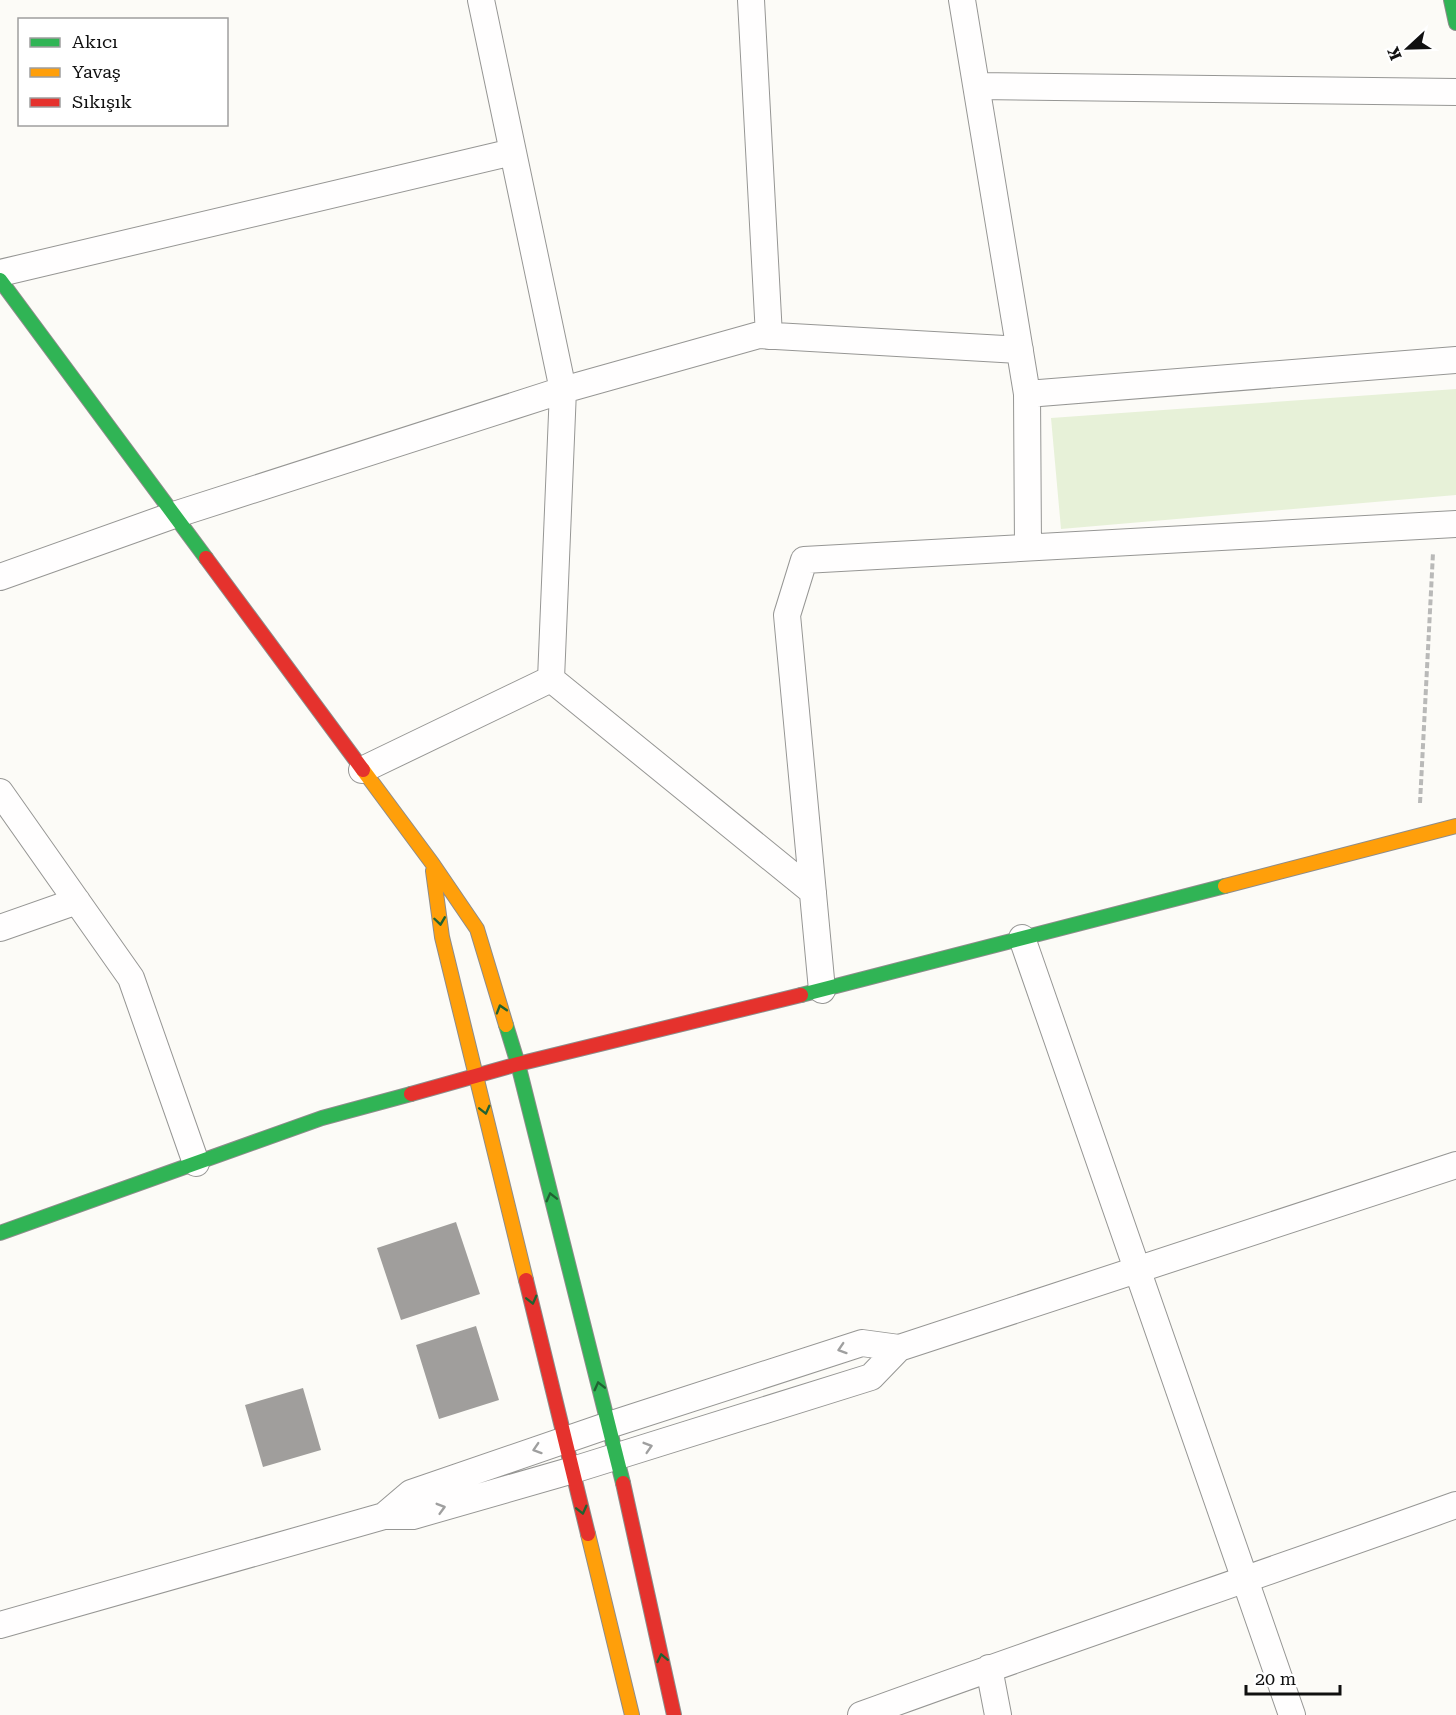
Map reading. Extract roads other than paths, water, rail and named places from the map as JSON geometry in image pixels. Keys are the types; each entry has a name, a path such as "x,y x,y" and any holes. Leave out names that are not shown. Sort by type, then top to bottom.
{"street":[{"path":"482,0 563,390 551,679"},
{"path":"751,0 769,336"},
{"path":"962,0 1027,394 1028,547"},
{"path":"1451,0 1456,23"},
{"path":"977,86 1456,92"},
{"path":"0,273 513,152"},
{"path":"0,280 432,863 477,929 518,1064 617,1456 674,1715"},
{"path":"0,577 174,514 563,390 759,335 1020,350"},
{"path":"1027,394 1456,360"},
{"path":"822,990 788,615 804,560 1445,524"},
{"path":"362,770 551,679"},
{"path":"551,679 813,892"},
{"path":"0,792 131,978 196,1163"},
{"path":"0,1233 322,1118 518,1064 822,990 1456,826"},
{"path":"432,863 442,937 632,1715"},
{"path":"0,928 77,901"},
{"path":"1022,938 1292,1715"},
{"path":"384,1516 411,1493 609,1425 862,1343 899,1348 1456,1166"},
{"path":"0,1625 384,1516 413,1516 573,1470 871,1377 899,1348"},
{"path":"861,1715 1456,1504"},
{"path":"989,1668 998,1715"}]}
